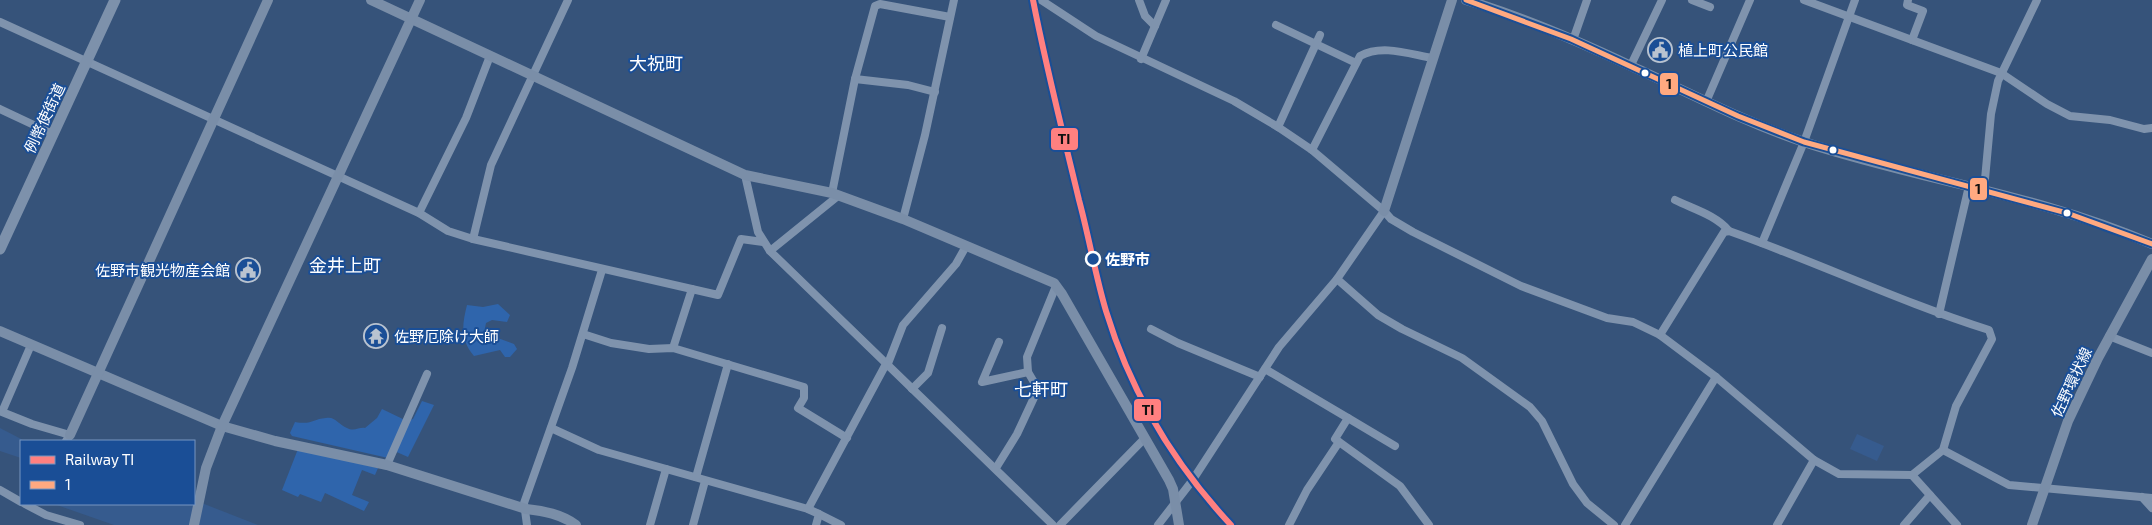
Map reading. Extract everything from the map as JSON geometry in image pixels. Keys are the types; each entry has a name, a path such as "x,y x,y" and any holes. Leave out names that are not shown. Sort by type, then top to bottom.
{"main road":[{"name":"例幣使街道","path":"0,250 115,0"}],"street":[{"path":"31,345 2,412 68,439 215,120 268,0"},
{"path":"371,0 745,175 835,195 902,219 1056,286 1173,489 1179,525"},
{"path":"194,525 206,468 222,426 420,0"},
{"path":"473,239 491,165 568,0"},
{"path":"902,219 935,92 954,0"},
{"path":"1041,0 1096,36 1141,59 1234,101 1278,127 1312,150 1391,219 1413,232 1521,286 1607,318 1633,322 1660,335 1716,377 1814,460 1839,474 1912,474 1943,450 1956,406 1992,339 1989,330 1939,314 1729,231 1722,223 1712,217 1674,200"},
{"path":"1054,0 1057,11"},
{"path":"1139,0 1145,16 1154,26"},
{"path":"1141,59 1166,0"},
{"path":"1158,525 1176,505 1279,347 1337,279 1384,211 1452,0"},
{"path":"1466,0 1573,40 1631,65 1733,115 1804,142 2057,208 2152,244"},
{"path":"1573,40 1587,0"},
{"path":"1631,65 1662,0"},
{"path":"1692,0 1710,7"},
{"path":"1706,102 1750,0"},
{"path":"1804,0 2001,73 2047,104 2070,116 2110,120 2144,130 2152,128"},
{"path":"1762,243 1804,142 1855,0"},
{"path":"1908,0 1907,5 1922,11 1912,40"},
{"path":"1984,190 1991,114 2001,73 2037,0"},
{"path":"770,251 835,195 855,79 866,34 877,4 950,18"},
{"path":"0,22 87,60 419,213 448,231 473,239 718,295 741,240 763,242"},
{"path":"1276,25 1356,63"},
{"path":"1278,127 1320,35"},
{"path":"1312,150 1360,56 1369,51 1384,50 1432,58"},
{"path":"419,213 466,118 490,56"},
{"path":"855,79 908,85 935,92"},
{"path":"0,109 53,134"},
{"path":"745,175 758,232 770,251 996,468 1051,524"},
{"path":"1939,314 1970,186"},
{"path":"1660,335 1724,232 1729,231"},
{"path":"808,509 887,365 903,325 956,264 966,248"},
{"name":"佐野環状線","path":"2032,525 2068,421 2109,336 2152,259"},
{"path":"527,525 526,497 583,334 602,270"},
{"path":"1337,279 1378,315 1402,329 1462,358 1530,407 1542,421 1574,484 1587,502 1614,525"},
{"path":"996,468 1017,434 1038,389 1028,372 1027,357 1056,286"},
{"path":"673,348 692,289"},
{"path":"912,389 928,374 942,328"},
{"path":"1150,329 1178,343 1260,376"},
{"path":"0,332 222,426 275,441 387,465 526,509 544,511 561,516 576,525"},
{"path":"583,334 611,343 649,349 673,348 804,387 804,398 798,408 847,438"},
{"path":"2109,336 2152,352"},
{"path":"999,342 982,382 1028,372"},
{"path":"696,477 728,364"},
{"path":"1265,368 1394,446"},
{"path":"387,465 427,374"},
{"path":"1625,525 1716,377"},
{"path":"1348,418 1335,439 1400,486 1428,525"},
{"path":"551,428 599,450 808,509 841,525"},
{"path":"1060,525 1145,438"},
{"path":"1289,525 1307,490 1339,442"},
{"path":"1943,450 2008,485 2152,498"},
{"path":"1776,525 1814,460"},
{"path":"650,525 666,469"},
{"path":"1912,474 1958,525"},
{"path":"692,525 705,481"},
{"path":"0,490 20,501"},
{"path":"1904,525 1930,495"},
{"path":"2142,497 2152,508"},
{"path":"37,506 46,515 80,525"},
{"path":"816,525 819,514"}],"shaded area":[{"path":"498,304 510,315 507,322 492,320 486,323 484,333 514,344 517,349 510,357 505,357 500,350 474,356 466,344 463,332 467,305 483,307"},
{"path":"422,401 434,405 408,457 392,450 388,458 292,436 290,433 295,422 305,423 329,418 350,429 365,428 377,418 382,409 407,421 413,419"},
{"path":"0,428 23,440 20,440 20,458 0,451"},
{"path":"1857,434 1884,446 1877,461 1850,449"},
{"path":"298,449 378,468 375,475 362,470 352,495 369,502 364,511 325,493 321,502 300,494 298,497 282,490"},
{"path":"195,500 258,525 114,525 57,505 195,505"}],"railway":[{"path":"1166,441 1170,451"}],"rail line":[{"name":"TI","path":"1033,0 1099,283 1116,341 1141,398 1156,426 1191,477 1231,525"}],"transit line":[{"name":"1","path":"1466,0 1571,39 1738,116 1804,142 2067,213 2152,244"}],"place":[{"name":"植上町公民館","path":"1660,50"},
{"name":"佐野市","path":"1093,259"},
{"name":"佐野市観光物産会館","path":"248,270"},
{"name":"佐野厄除け大師","path":"376,336"}],"district":[{"name":"大祝町","path":"656,63"},
{"name":"金井上町","path":"345,265"},
{"name":"七軒町","path":"1041,389"}]}
